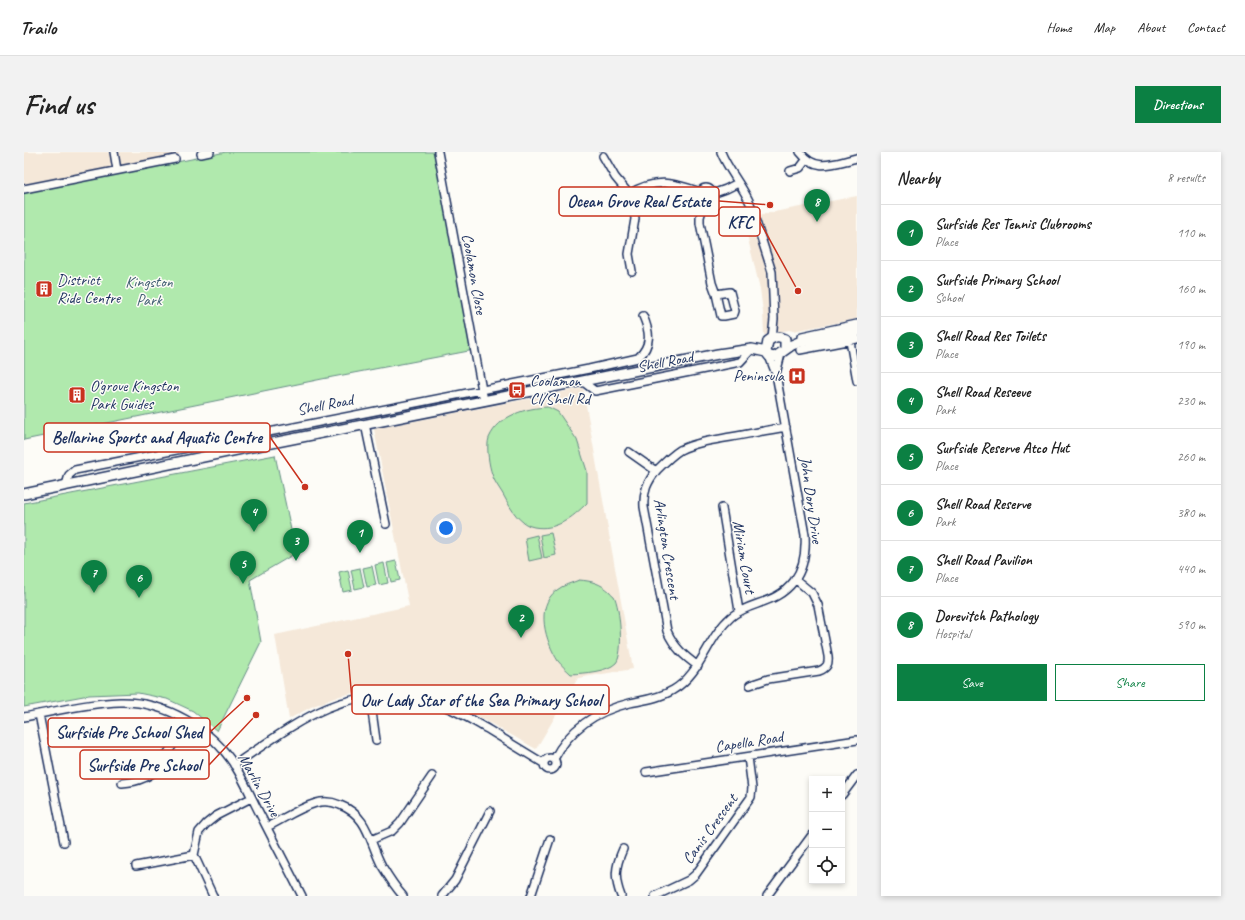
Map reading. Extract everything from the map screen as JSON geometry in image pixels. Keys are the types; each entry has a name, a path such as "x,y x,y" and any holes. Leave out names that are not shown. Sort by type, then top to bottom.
{"main road":[{"path":"783,352 784,338 796,338 857,325"},
{"path":"770,340 767,354 775,357 798,342 821,340 857,332"},
{"name":"Shell Road","path":"718,354 746,345 784,338"},
{"name":"Shell Road","path":"24,494 718,354 752,349 767,354"}],"street":[{"path":"114,152 117,170"},
{"path":"201,154 210,152"},
{"name":"Coolamon Close","path":"438,152 484,401"},
{"path":"721,152 726,165 746,194 750,203 772,272 774,319 770,340"},
{"path":"800,152 806,160 814,164 824,165 857,158"},
{"path":"603,156 612,172 629,194 635,213 629,254 632,271"},
{"path":"24,189 175,159"},
{"path":"790,171 800,168 806,160"},
{"path":"629,194 635,190 657,182 680,185 700,192"},
{"path":"716,294 712,283 700,217 705,200 710,198 712,194 726,190 738,183"},
{"path":"700,192 706,188 710,189 712,194"},
{"path":"700,192 701,198 705,200"},
{"name":"Shell Road","path":"66,485 68,474 75,470 638,358 643,353 649,339 648,328 643,316"},
{"path":"774,319 784,338"},
{"path":"800,350 853,340 857,381"},
{"name":"Shell Road","path":"586,380 595,391 740,362 752,349"},
{"name":"John Dory Drive","path":"776,374 783,352"},
{"name":"John Dory Drive","path":"554,759 564,742 588,720 614,707 656,698 672,691 686,681 698,666 722,627 731,617 740,611 780,594 796,579 806,548 805,535 776,374 767,354"},
{"path":"586,380 588,368"},
{"path":"365,424 386,524"},
{"name":"Arlington Crescent","path":"698,666 683,656 676,648 667,631 644,507 643,497 645,489 656,471 680,451 698,443 786,427"},
{"path":"629,452 656,471"},
{"name":"Miriam Court","path":"722,508 740,611"},
{"path":"750,685 768,679 819,671 827,667 828,656 818,605 812,593 796,579"},
{"path":"234,765 301,721 328,707 370,697 384,696 403,697 433,702 475,722 543,763 545,768 548,770 556,766 554,759 551,757 547,758 543,763"},
{"path":"370,697 376,740"},
{"name":"Marlin Drive","path":"24,717 96,704 121,702 154,706 187,721 205,733 234,765 302,896"},
{"path":"40,714 64,842"},
{"path":"122,783 140,780 155,773 187,721"},
{"name":"Capella Road","path":"646,772 857,740"},
{"name":"Canis Crescent","path":"655,896 692,878 751,797 752,788 748,757"},
{"path":"845,791 857,775"},
{"path":"371,840 392,831 400,823 432,776"},
{"path":"213,896 194,855 199,832 216,816 251,798"},
{"path":"267,828 317,803 337,803 354,812 366,825 382,866 402,896"},
{"path":"442,896 455,880 490,811"},
{"path":"531,896 550,839"},
{"path":"767,896 809,840"},
{"path":"620,896 616,883 616,874 623,849"},
{"path":"136,866 194,855"}],"shaded area":[{"path":"24,152 179,152 179,154 24,184"},
{"path":"857,196 857,319 764,335 760,289 743,218"},
{"path":"583,388 633,669 578,678 536,749 451,701 424,691 400,688 368,690 340,696 313,706 289,719 275,635 409,606 374,429"}],"green space":[{"name":"Kingston Park","path":"226,152 438,152 474,350 322,379 24,440 24,193"},
{"path":"548,407 558,412 577,440 587,471 587,503 563,522 542,528 529,526 520,520 513,511 493,477 489,461 488,442 494,430 506,418 522,411"},
{"path":"275,455 296,553 250,580 261,642 217,731 193,711 167,699 138,693 89,695 24,707 24,503"},
{"path":"551,533 556,555 544,558 540,535"},
{"path":"537,535 542,558 529,561 525,538"},
{"path":"396,561 400,580 391,582 387,563"},
{"path":"384,563 388,583 379,585 375,565"},
{"path":"372,566 376,585 367,587 363,568"},
{"path":"360,568 364,587 355,589 351,570"},
{"path":"348,570 352,590 343,592 339,572"},
{"path":"579,580 592,582 599,585 614,596 618,610 620,650 616,663 612,666 595,672 571,674 558,661 554,653 546,635 544,615 550,597 557,590 565,585"}],"place":[{"name":"Ocean Grove Real Estate","path":"770,205"},
{"name":"Dorevitch Pathology","path":"817,222"},
{"name":"District Ride Centre","path":"44,289"},
{"name":"KFC","path":"798,291"},
{"name":"Peninsula","path":"797,376"},
{"name":"Coolamon Cl/Shell Rd","path":"517,390"},
{"name":"O'grove Kingston Park Guides","path":"77,395"},
{"name":"Bellarine Sports and Aquatic Centre","path":"305,487"},
{"name":"Shell Road Reseeve","path":"254,532"},
{"name":"Surfside Res Tennis Clubrooms","path":"360,553"},
{"name":"Shell Road Res Toilets","path":"296,561"},
{"name":"Surfside Reserve Atco Hut","path":"243,584"},
{"name":"Shell Road Pavilion","path":"94,593"},
{"name":"Shell Road Reserve","path":"139,598"},
{"name":"Surfside Primary School","path":"521,638"},
{"name":"Our Lady Star of the Sea Primary School","path":"348,654"},
{"name":"Surfside Pre School Shed","path":"247,698"},
{"name":"Surfside Pre School","path":"256,715"}]}
